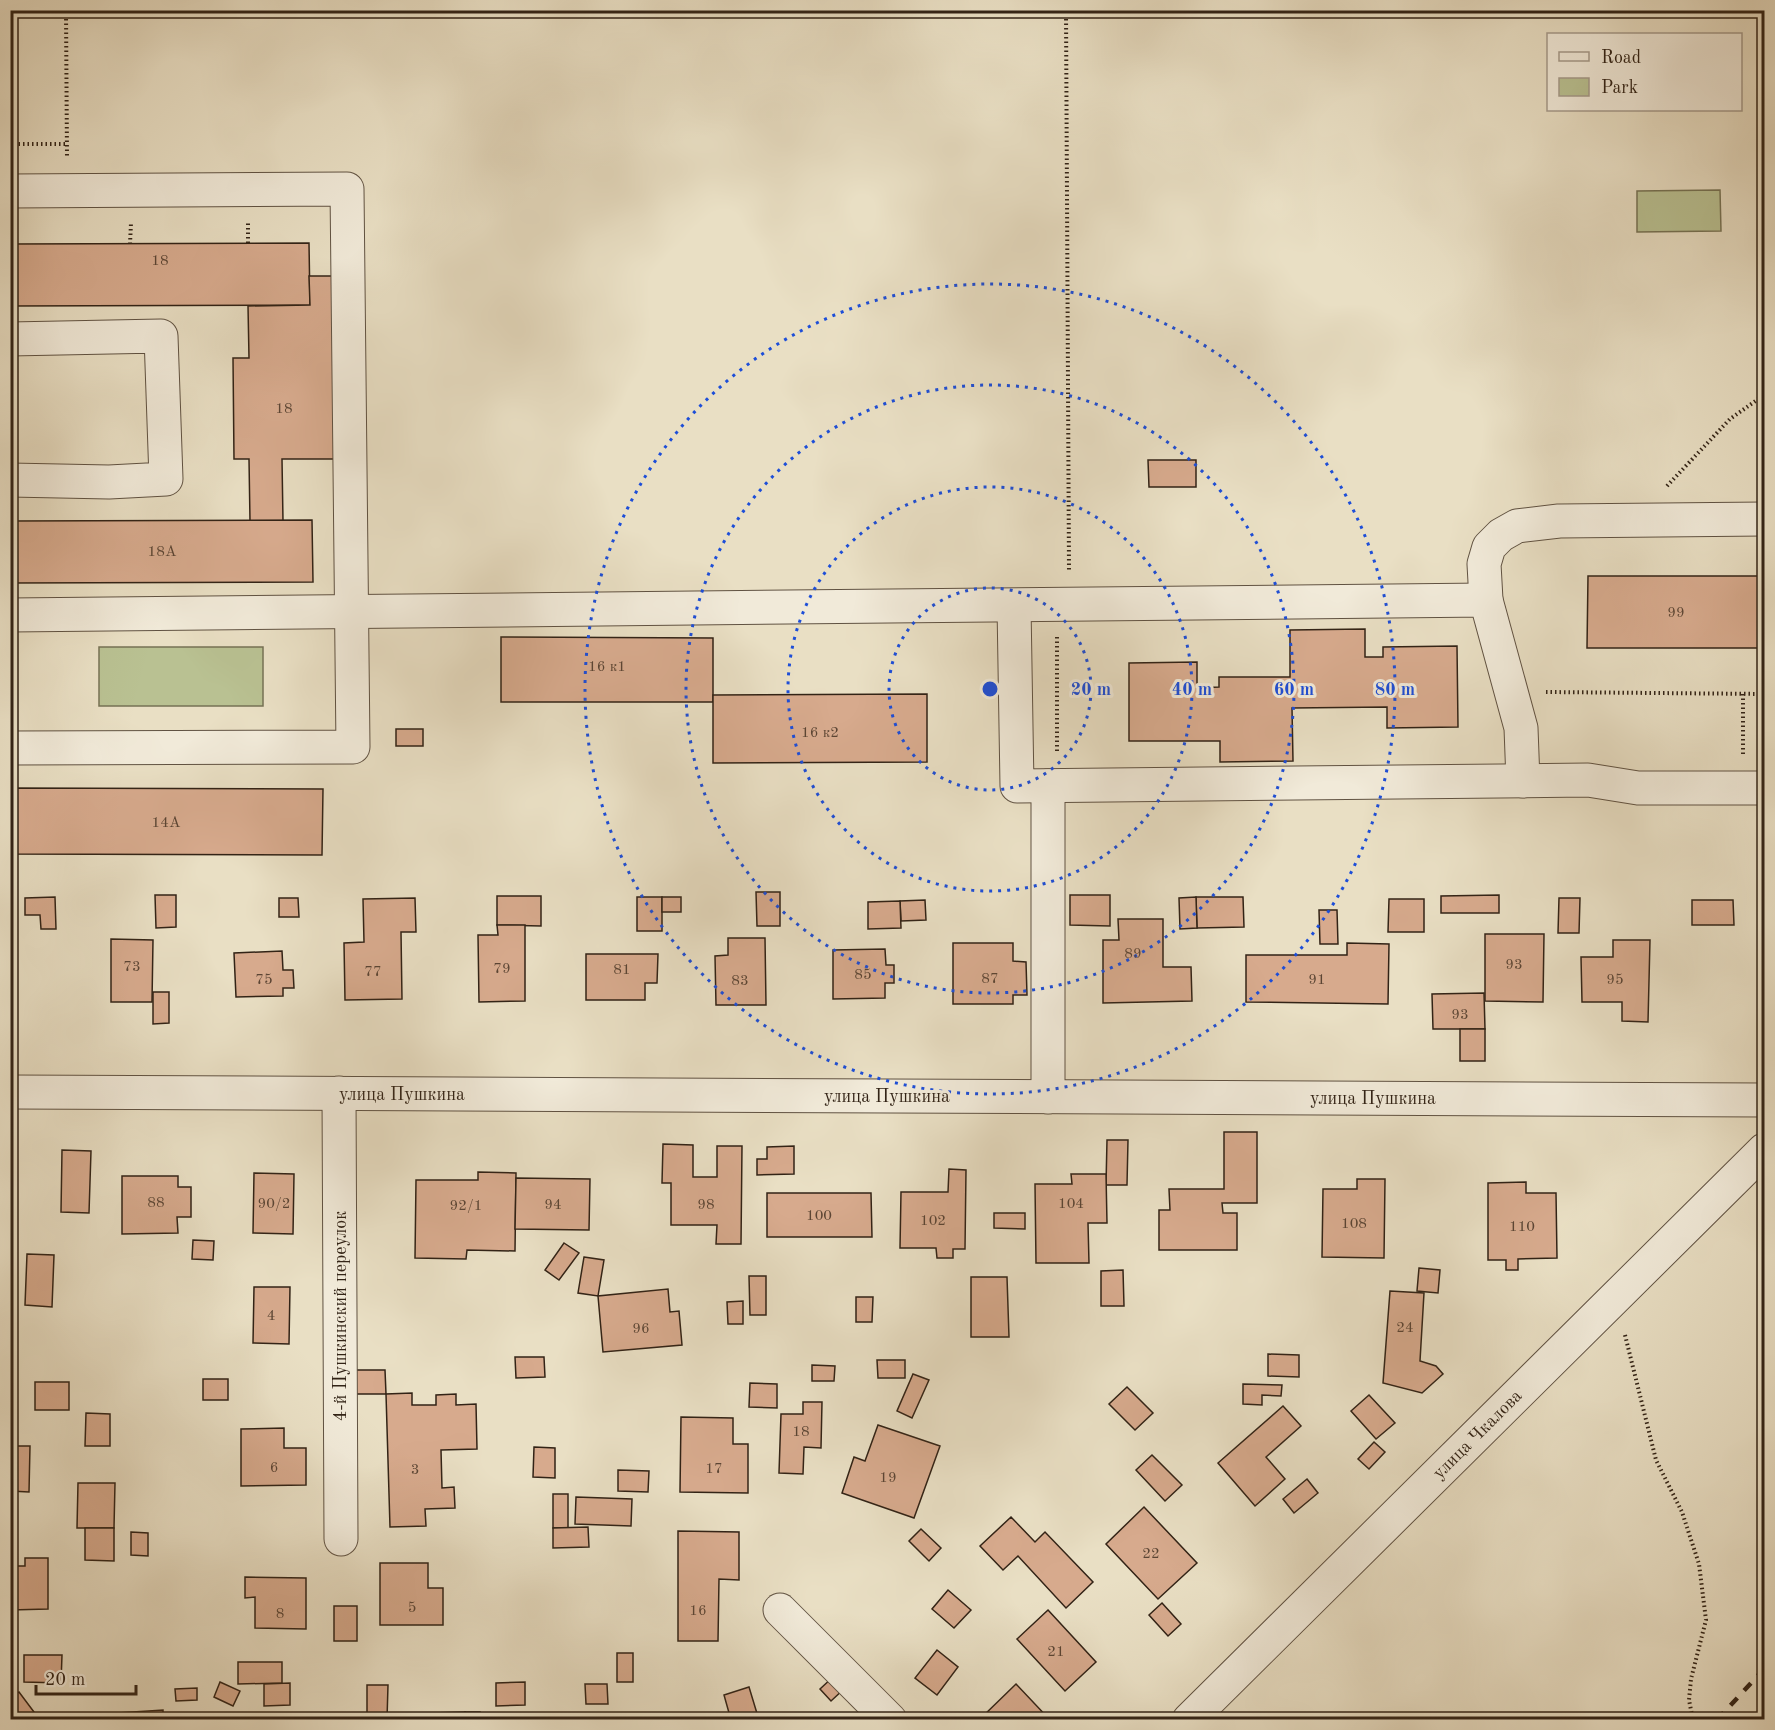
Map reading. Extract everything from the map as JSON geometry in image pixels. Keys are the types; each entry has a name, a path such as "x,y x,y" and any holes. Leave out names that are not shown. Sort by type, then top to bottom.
{"street":[{"path":"10,748 353,747 347,189 13,191"},
{"path":"10,339 161,336 166,479 109,482 10,480"},
{"path":"1523,781 1521,728 1486,600 1484,564 1490,547 1509,530 1538,522 1764,519"},
{"path":"10,615 1486,600"},
{"path":"1014,606 1017,786 1588,780 1638,788 1754,788"},
{"path":"1048,1097 1052,786"},
{"name":"улица Пушкина","path":"10,1092 1764,1100"},
{"name":"4-й Пушкинский переулок","path":"339,1093 341,1539"},
{"name":"улица Чкалова","path":"1189,1719 1764,1150"},
{"path":"780,1610 890,1719"}],"path":[{"path":"13,10 15,244"},
{"path":"66,10 68,191"},
{"path":"1052,786 1063,605 1066,10"},
{"path":"14,144 67,144"},
{"path":"1634,520 1730,419 1764,395"},
{"path":"1512,692 1764,694 1762,648"},
{"path":"1743,694 1754,788"},
{"path":"1616,1296 1656,1460 1682,1512 1700,1564 1706,1620 1691,1679 1689,1700 1693,1719"}],"green space":[{"path":"1720,190 1721,231 1637,232 1637,191"},
{"path":"99,647 263,647 263,706 99,706"}],"building":[{"path":"309,243 310,305 10,306 10,244"},
{"path":"309,276 334,276 335,459 282,459 283,521 250,521 249,459 234,459 233,358 249,358 248,306 310,305"},
{"path":"1148,460 1196,460 1196,487 1149,487"},
{"path":"312,520 313,582 10,583 10,521"},
{"path":"1588,576 1764,576 1764,648 1587,648"},
{"path":"1365,629 1365,657 1383,657 1383,647 1457,646 1458,727 1387,728 1387,707 1292,708 1293,761 1220,762 1220,741 1129,741 1129,663 1197,662 1197,688 1219,687 1219,677 1290,677 1290,630"},
{"path":"501,637 713,638 713,702 501,702"},
{"path":"927,694 927,762 713,763 713,695"},
{"path":"396,729 423,729 423,746 396,746"},
{"path":"10,788 323,789 322,855 10,854"},
{"path":"756,892 780,892 780,926 757,926"},
{"path":"155,895 176,895 176,927 156,928"},
{"path":"1070,895 1110,895 1110,926 1070,925"},
{"path":"1499,895 1499,913 1441,913 1441,896"},
{"path":"497,896 541,896 541,926 497,925"},
{"path":"55,897 56,929 41,929 40,915 25,915 25,898"},
{"path":"637,897 662,897 662,931 637,931"},
{"path":"662,897 681,897 681,912 662,912"},
{"path":"1196,897 1243,897 1244,927 1197,928"},
{"path":"1196,897 1197,928 1180,929 1179,898"},
{"path":"279,898 298,898 299,917 279,917"},
{"path":"415,898 416,932 401,932 402,999 345,1000 344,943 364,942 363,899"},
{"path":"1559,898 1580,898 1579,933 1558,933"},
{"path":"1389,899 1424,899 1424,932 1388,932"},
{"path":"925,900 926,920 901,921 900,901"},
{"path":"1692,900 1733,900 1734,925 1692,925"},
{"path":"900,901 901,928 868,929 868,902"},
{"path":"1319,910 1337,910 1338,944 1320,944"},
{"path":"1118,919 1163,919 1163,967 1191,967 1192,1001 1103,1003 1103,940 1119,940"},
{"path":"497,925 525,925 525,1001 479,1002 478,935 498,935"},
{"path":"1485,934 1544,934 1543,1002 1485,1001"},
{"path":"728,938 765,938 766,1005 716,1005 715,956 728,955"},
{"path":"111,939 153,940 152,1002 111,1002"},
{"path":"1613,940 1650,940 1648,1022 1622,1021 1622,1002 1582,1002 1581,957 1613,957"},
{"path":"953,943 1013,943 1013,961 1026,962 1027,995 1013,995 1013,1004 953,1004"},
{"path":"1347,943 1389,944 1388,1004 1246,1002 1246,955 1347,955"},
{"path":"10,949 14,949 15,1002 10,1002"},
{"path":"885,949 886,965 894,965 894,983 885,983 885,998 833,999 833,950"},
{"path":"282,951 283,970 293,970 294,988 283,988 283,996 236,997 234,953"},
{"path":"586,954 658,954 657,983 645,983 645,1000 586,1000"},
{"path":"153,992 169,992 169,1023 153,1024"},
{"path":"1484,993 1485,1029 1433,1029 1432,994"},
{"path":"1460,1029 1485,1029 1485,1061 1460,1061"},
{"path":"1224,1132 1257,1132 1257,1203 1222,1203 1223,1213 1237,1213 1237,1250 1159,1250 1159,1210 1170,1210 1169,1189 1224,1189"},
{"path":"1107,1140 1128,1140 1127,1185 1106,1185"},
{"path":"663,1144 693,1145 693,1177 717,1177 717,1146 742,1146 741,1244 716,1244 717,1225 671,1225 671,1183 662,1183"},
{"path":"794,1146 794,1174 757,1175 757,1159 767,1159 767,1147"},
{"path":"62,1150 91,1151 89,1213 61,1212"},
{"path":"949,1169 966,1170 965,1249 953,1249 953,1258 937,1258 936,1248 900,1248 901,1192 948,1192"},
{"path":"478,1172 516,1173 515,1251 467,1250 466,1259 415,1258 416,1180 478,1180"},
{"path":"254,1173 294,1174 293,1234 253,1233"},
{"path":"1071,1174 1106,1174 1107,1223 1088,1223 1089,1263 1036,1263 1035,1184 1072,1184"},
{"path":"122,1176 178,1176 178,1187 191,1187 191,1217 177,1217 178,1233 122,1234"},
{"path":"516,1178 590,1179 589,1230 515,1229"},
{"path":"1357,1179 1385,1179 1384,1258 1322,1257 1323,1189 1357,1189"},
{"path":"1526,1182 1526,1193 1556,1193 1557,1258 1518,1259 1518,1270 1506,1270 1506,1260 1488,1260 1488,1183"},
{"path":"767,1193 871,1193 872,1237 767,1237"},
{"path":"994,1213 1025,1213 1025,1229 994,1228"},
{"path":"193,1240 214,1241 213,1260 192,1259"},
{"path":"564,1243 579,1253 559,1280 545,1270"},
{"path":"27,1254 54,1255 52,1307 25,1305"},
{"path":"584,1257 604,1260 598,1296 578,1293"},
{"path":"1419,1268 1440,1270 1438,1293 1417,1291"},
{"path":"1123,1270 1124,1306 1101,1306 1101,1271"},
{"path":"749,1276 766,1276 766,1315 750,1315"},
{"path":"971,1277 1007,1277 1009,1337 971,1337"},
{"path":"254,1287 290,1287 289,1344 253,1343"},
{"path":"668,1289 670,1312 679,1311 682,1345 603,1352 598,1296"},
{"path":"1390,1291 1424,1293 1420,1361 1436,1366 1443,1374 1422,1393 1383,1383"},
{"path":"856,1297 873,1297 872,1322 856,1322"},
{"path":"743,1301 743,1324 728,1324 727,1302"},
{"path":"1268,1354 1299,1355 1299,1377 1268,1376"},
{"path":"515,1357 544,1357 545,1377 516,1378"},
{"path":"877,1360 905,1360 905,1378 878,1378"},
{"path":"812,1365 835,1366 834,1381 812,1381"},
{"path":"354,1370 385,1370 386,1394 354,1394"},
{"path":"913,1374 929,1380 912,1418 897,1411"},
{"path":"203,1379 228,1379 228,1400 203,1400"},
{"path":"35,1382 69,1382 69,1410 35,1410"},
{"path":"750,1383 777,1384 777,1408 749,1407"},
{"path":"1243,1384 1282,1385 1281,1396 1262,1395 1262,1405 1243,1404"},
{"path":"1127,1387 1153,1413 1135,1430 1109,1404"},
{"path":"412,1393 412,1405 436,1405 436,1395 456,1394 456,1405 476,1404 477,1449 441,1450 442,1488 454,1487 455,1508 425,1509 426,1526 390,1527 386,1394"},
{"path":"1369,1395 1395,1423 1376,1439 1351,1411"},
{"path":"803,1402 822,1402 821,1448 804,1447 803,1474 779,1473 781,1414 803,1414"},
{"path":"1283,1406 1301,1426 1266,1457 1285,1479 1255,1506 1218,1463"},
{"path":"86,1413 110,1414 110,1446 85,1446"},
{"path":"681,1417 733,1418 733,1444 748,1444 748,1493 680,1492"},
{"path":"878,1425 940,1446 914,1518 842,1493 854,1457 865,1461"},
{"path":"284,1428 284,1448 306,1448 306,1485 241,1486 241,1429"},
{"path":"1374,1442 1385,1452 1369,1469 1358,1459"},
{"path":"10,1446 30,1446 29,1492 10,1491"},
{"path":"534,1447 555,1448 555,1478 533,1477"},
{"path":"1152,1455 1182,1485 1165,1501 1136,1470"},
{"path":"618,1470 649,1471 648,1492 618,1491"},
{"path":"1307,1479 1318,1493 1294,1513 1283,1499"},
{"path":"78,1483 115,1483 114,1528 77,1528"},
{"path":"553,1494 568,1494 568,1528 553,1528"},
{"path":"576,1497 632,1499 631,1526 575,1524"},
{"path":"1144,1507 1197,1563 1158,1599 1106,1544"},
{"path":"1011,1517 1035,1542 1045,1532 1093,1582 1066,1608 1018,1556 1003,1570 980,1546"},
{"path":"588,1527 589,1547 553,1548 553,1528"},
{"path":"85,1528 114,1528 114,1561 85,1560"},
{"path":"921,1529 941,1548 929,1561 909,1541"},
{"path":"678,1531 739,1532 739,1580 719,1579 718,1641 678,1641"},
{"path":"131,1532 148,1533 148,1556 131,1555"},
{"path":"25,1558 48,1558 48,1609 10,1610 10,1566 25,1566"},
{"path":"380,1563 428,1563 428,1588 443,1588 443,1625 380,1625"},
{"path":"245,1577 306,1578 306,1629 255,1628 255,1597 245,1598"},
{"path":"948,1590 971,1610 954,1628 932,1609"},
{"path":"1162,1603 1181,1624 1168,1636 1149,1615"},
{"path":"334,1606 357,1606 357,1641 334,1641"},
{"path":"1048,1610 1096,1662 1065,1691 1017,1639"},
{"path":"10,1622 13,1622 13,1652 10,1652"},
{"path":"937,1650 958,1667 937,1695 915,1678"},
{"path":"617,1653 633,1653 633,1682 617,1682"},
{"path":"24,1655 62,1655 61,1683 24,1682"},
{"path":"238,1662 282,1662 282,1683 238,1684"},
{"path":"834,1676 845,1688 831,1701 820,1689"},
{"path":"220,1682 240,1691 233,1706 214,1697"},
{"path":"525,1682 525,1705 496,1706 496,1683"},
{"path":"290,1683 290,1705 264,1706 264,1684"},
{"path":"585,1684 607,1684 608,1704 586,1704"},
{"path":"1016,1684 1050,1720 979,1720"},
{"path":"367,1685 388,1685 387,1719 367,1719"},
{"path":"749,1687 759,1720 731,1720 724,1695"},
{"path":"197,1688 197,1700 176,1701 175,1689"},
{"path":"19,1692 40,1720 24,1720 10,1702 10,1698"},
{"path":"163,1710 163,1720 87,1720 87,1715"},
{"path":"465,1712 480,1712 480,1720 465,1720"},
{"path":"465,1712 465,1720 432,1720 432,1713"}],"railway":[{"path":"1717,1720 1764,1669"},
{"path":"1760,1720 1764,1715"}]}
